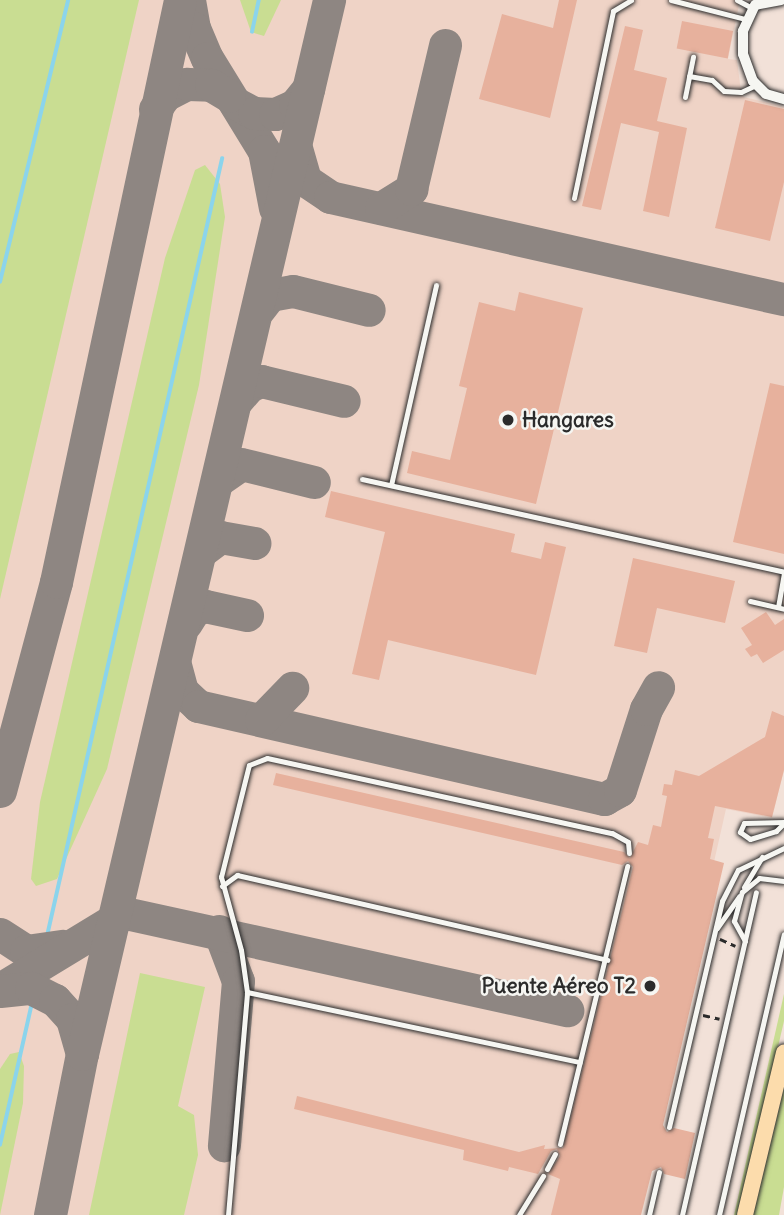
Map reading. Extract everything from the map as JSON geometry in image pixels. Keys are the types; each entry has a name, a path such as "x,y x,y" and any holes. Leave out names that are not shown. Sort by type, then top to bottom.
{"main road":[{"path":"745,1215 784,1053"}],"street":[{"path":"781,0 752,8 745,19 746,64 756,85 784,99"}],"lane":[{"path":"574,198 612,11 631,0"},
{"path":"671,0 745,19"},
{"path":"737,0 752,8"},
{"path":"685,97 694,57"},
{"path":"690,76 712,80 724,91 741,92 756,85"},
{"path":"391,485 436,285"},
{"path":"362,479 784,573 781,608 750,601"},
{"path":"228,1215 247,992 242,950 222,886 222,867 244,773 256,759 267,758 612,833 628,842 629,853"},
{"path":"744,823 784,823 776,831 750,839 740,832 744,823"},
{"path":"669,1126 714,934 730,883 738,870 764,854 784,848"},
{"path":"714,934 764,854"},
{"path":"560,1144 607,960 627,866"},
{"path":"222,886 236,875 607,960"},
{"path":"744,945 734,921 742,892 759,878 784,881"},
{"path":"682,1215 756,892"},
{"path":"719,1215 784,934"},
{"path":"247,992 580,1062"},
{"path":"519,1215 555,1154"},
{"path":"649,1215 659,1172"}],"path":[{"path":"714,934 744,945"},
{"path":"696,1013 727,1020"}],"shaded area":[{"path":"0,0 740,0 728,59 737,60 741,92 744,97 784,107 784,770 772,818 726,809 634,1215 0,1215"}],"green space":[{"path":"0,0 139,0 0,599"},
{"path":"240,0 281,0 264,36 251,32"},
{"path":"205,165 220,184 225,217 199,385 107,769 57,879 36,886 31,879 40,802 165,258 195,170"},
{"path":"140,973 205,987 178,1106 194,1115 198,1155 184,1215 89,1215"},
{"path":"784,994 784,1021 739,1215 734,1215"},
{"path":"19,1052 24,1066 23,1103 0,1215 0,1069 10,1054"},
{"path":"784,1088 784,1187 779,1215 753,1215"}],"building":[{"path":"559,0 577,0 550,118 479,99 502,14 553,28"},
{"path":"682,21 733,31 728,58 677,48"},
{"path":"625,26 643,30 634,70 667,78 657,121 687,128 669,217 643,211 659,132 621,123 601,210 582,206"},
{"path":"745,100 784,109 784,182 770,241 715,228"},
{"name":"Hangares","path":"519,292 583,308 536,504 407,473 412,451 450,460 467,388 459,386 479,302 515,311"},
{"path":"770,383 784,386 784,554 733,542"},
{"path":"331,491 515,534 511,552 541,559 545,542 566,547 536,675 388,640 379,680 352,674 385,532 325,517"},
{"path":"633,558 735,581 725,623 657,608 647,653 614,646"},
{"path":"766,612 775,625 784,619 784,650 763,663 757,654 751,657 745,649 752,645 741,628"},
{"name":"Puente Aéreo T2","path":"772,711 784,716 784,770 772,817 715,806 708,838 714,839 710,859 724,863 663,1125 667,1132 674,1128 695,1133 685,1179 664,1174 661,1167 652,1171 641,1215 551,1215 560,1179 548,1174 560,1156 557,1149 551,1151 538,1174 509,1167 508,1171 463,1160 464,1150 294,1109 297,1096 519,1152 545,1145 544,1149 563,1148 633,867 628,861 622,865 273,785 276,773 624,852 630,858 638,842 648,845 653,825 661,827 667,796 662,795 664,784 672,785 675,770 699,776 765,737"}],"waterway":[{"path":"0,282 68,0"},
{"path":"252,32 259,0"},
{"path":"0,1145 222,159"}],"taxiway":[{"path":"0,791 56,582 180,0"},
{"path":"189,0 194,28 207,58 264,151 275,208"},
{"path":"50,1215 82,1054 329,0"},
{"path":"381,208 411,189 445,45"},
{"path":"155,109 165,95 187,84 211,85 229,96"},
{"path":"235,103 254,113 275,114 295,105 308,89"},
{"path":"296,148 305,180 330,197 784,299"},
{"path":"259,309 270,295 293,291 369,310"},
{"path":"237,400 249,386 261,381 344,401"},
{"path":"217,481 241,464 314,482"},
{"path":"204,549 220,537 254,543"},
{"path":"186,623 194,610 205,606 247,615"},
{"path":"175,665 182,691 198,706 604,799 620,790 646,709 658,687"},
{"path":"261,720 292,688"},
{"path":"0,989 125,913 568,1010"},
{"path":"219,931 238,981 224,1145"},
{"path":"0,934 26,951 63,946"},
{"path":"0,991 31,988 55,1000 72,1019 82,1054"}],"place":[{"name":"Hangares","path":"508,420"},
{"name":"Puente Aéreo T2","path":"650,986"}]}
